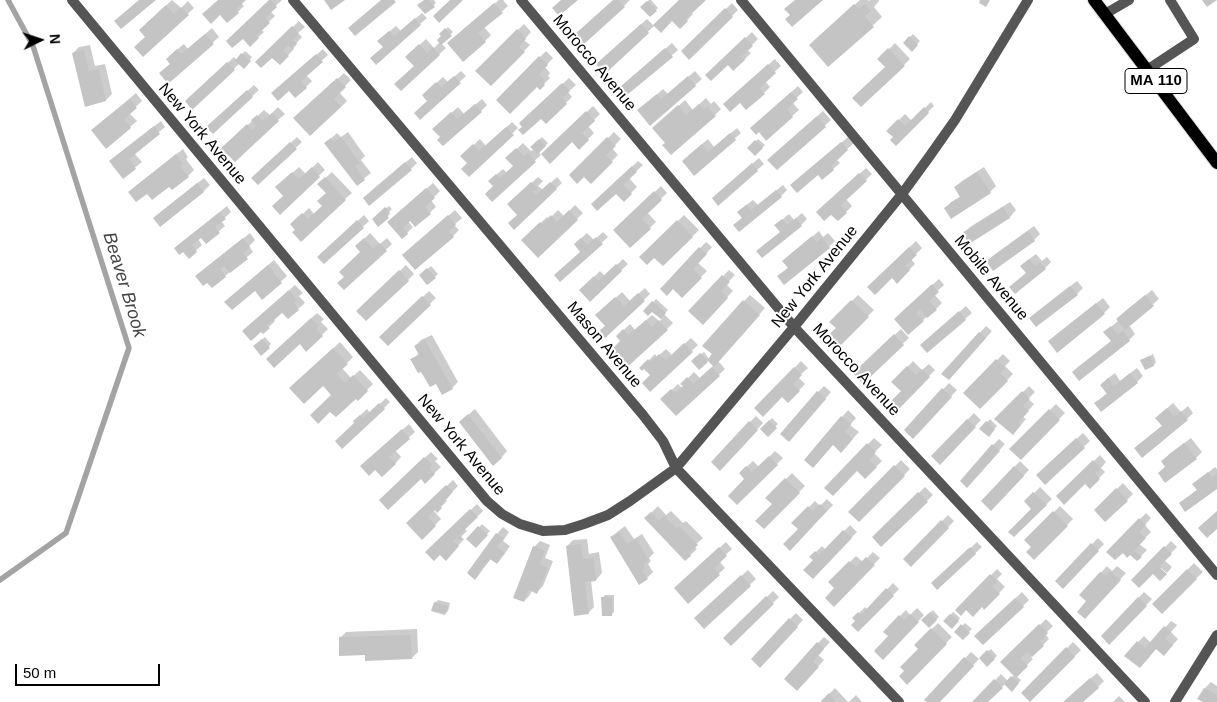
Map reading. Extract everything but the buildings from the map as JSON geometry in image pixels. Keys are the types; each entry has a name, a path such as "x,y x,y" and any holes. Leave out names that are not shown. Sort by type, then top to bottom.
{"main road":[{"name":"MA 110","path":"1094,0 1217,163"}],"street":[{"name":"New York Avenue","path":"72,0 487,501 502,514 520,524 543,531 565,530 608,515 676,468 902,194 955,120 1028,0"},
{"name":"Mason Avenue","path":"293,0 644,415 663,441 676,468 899,702"},
{"name":"Morocco Avenue","path":"521,0 794,327 1145,702"},
{"name":"Mobile Avenue","path":"741,0 1217,575"},
{"path":"1105,14 1129,0"},
{"path":"1147,70 1194,39 1170,0"},
{"path":"1176,702 1217,635"}],"waterway":[{"name":"Beaver Brook","path":"0,580 66,533 129,348 33,46 8,0"}]}
